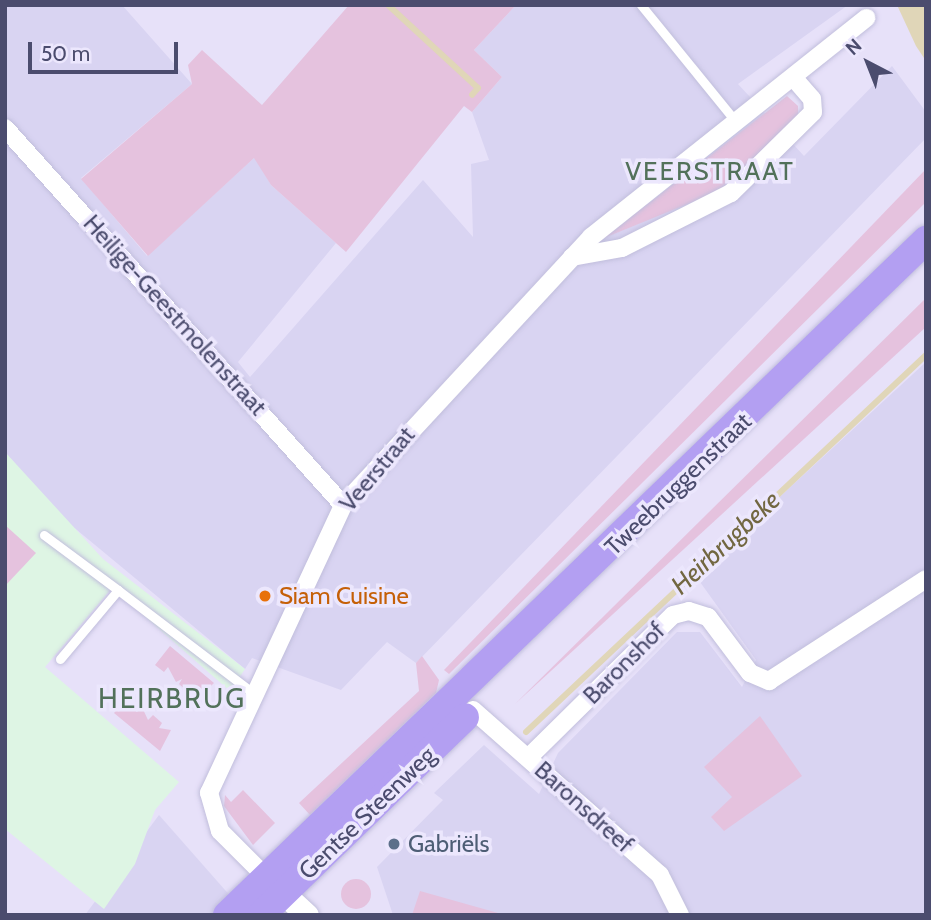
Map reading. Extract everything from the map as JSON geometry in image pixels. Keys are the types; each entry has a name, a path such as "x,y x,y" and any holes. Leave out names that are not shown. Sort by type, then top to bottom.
{"main road":[{"name":"Tweebruggenstraat","path":"428,726 926,240"},
{"name":"Tweebruggenstraat","path":"473,710 926,261"},
{"name":"Gentse Steenweg","path":"227,915 276,887 473,710"},
{"name":"Gentse Steenweg","path":"261,915 276,887 428,726"}],"street":[{"name":"Veerstraat","path":"276,887 220,831 210,810 209,793 257,696 343,505 572,257 866,18"},
{"path":"572,257 622,248 732,193 813,111 812,99 794,78"},
{"name":"Heilige-Geestmolenstraat","path":"5,128 343,505"},
{"name":"Baronshof","path":"529,757 674,615 689,611 708,617 750,673 769,681 926,579"},
{"name":"Baronsdreef","path":"473,710 660,875 680,915"},
{"path":"276,887 307,915"}],"lane":[{"path":"641,5 736,122"},
{"path":"44,535 257,696"},
{"path":"60,659 118,590"}],"shaded area":[{"path":"5,5 122,5 192,84 81,178 147,256 255,157 271,185 336,243 238,362 250,377 423,180 473,237 471,164 489,160 472,112 502,77 474,50 516,5 848,5 738,84 804,156 892,66 926,112 926,138 416,663 387,642 341,690 252,658 245,669 60,516 5,452"},
{"path":"349,5 516,5 474,50 502,77 472,112 464,106 346,252 271,185 254,158 148,256 81,179 192,84 188,65 202,50 262,105"},
{"path":"897,5 926,5 926,61 916,46"},
{"path":"787,96 798,106 798,116 717,192 604,238"},
{"path":"926,169 926,202 449,674 444,670"},
{"path":"926,298 926,327 515,704 706,515"},
{"path":"926,362 926,915 393,915 377,867 443,800 434,793 484,745 539,794 558,753 677,632 700,632 742,687 756,660 695,575"},
{"path":"5,452 103,559 245,669 230,691 112,588 45,667 179,782 155,810 135,864 104,909 5,829"},
{"path":"5,525 36,553 5,586"},
{"path":"170,646 214,683 197,699 195,689 188,692 179,684 182,679 176,682 168,667 164,672 155,665"},
{"path":"422,656 439,680 436,693 310,815 299,803 419,691 416,663"},
{"path":"129,696 136,710 141,705 148,720 153,715 162,723 159,728 171,730 160,751 114,713"},
{"path":"760,716 802,776 724,831 711,817 732,797 704,767"},
{"path":"243,790 275,823 253,845 224,806 225,795 231,802"},
{"path":"159,815 247,915 85,915"},
{"path":"356,879 367,883 371,894 367,905 356,909 345,905 341,894 345,883"},
{"path":"420,891 498,913 498,915 412,915"}],"waterway":[{"path":"388,5 478,88 472,95"},
{"name":"Heirbrugbeke","path":"526,732 926,355"}],"place":[{"name":"Siam Cuisine","path":"265,596"},
{"name":"Gabriëls","path":"394,844"}],"district":[{"name":"VEERSTRAAT","path":"710,172"},
{"name":"HEIRBRUG","path":"172,698"}]}
